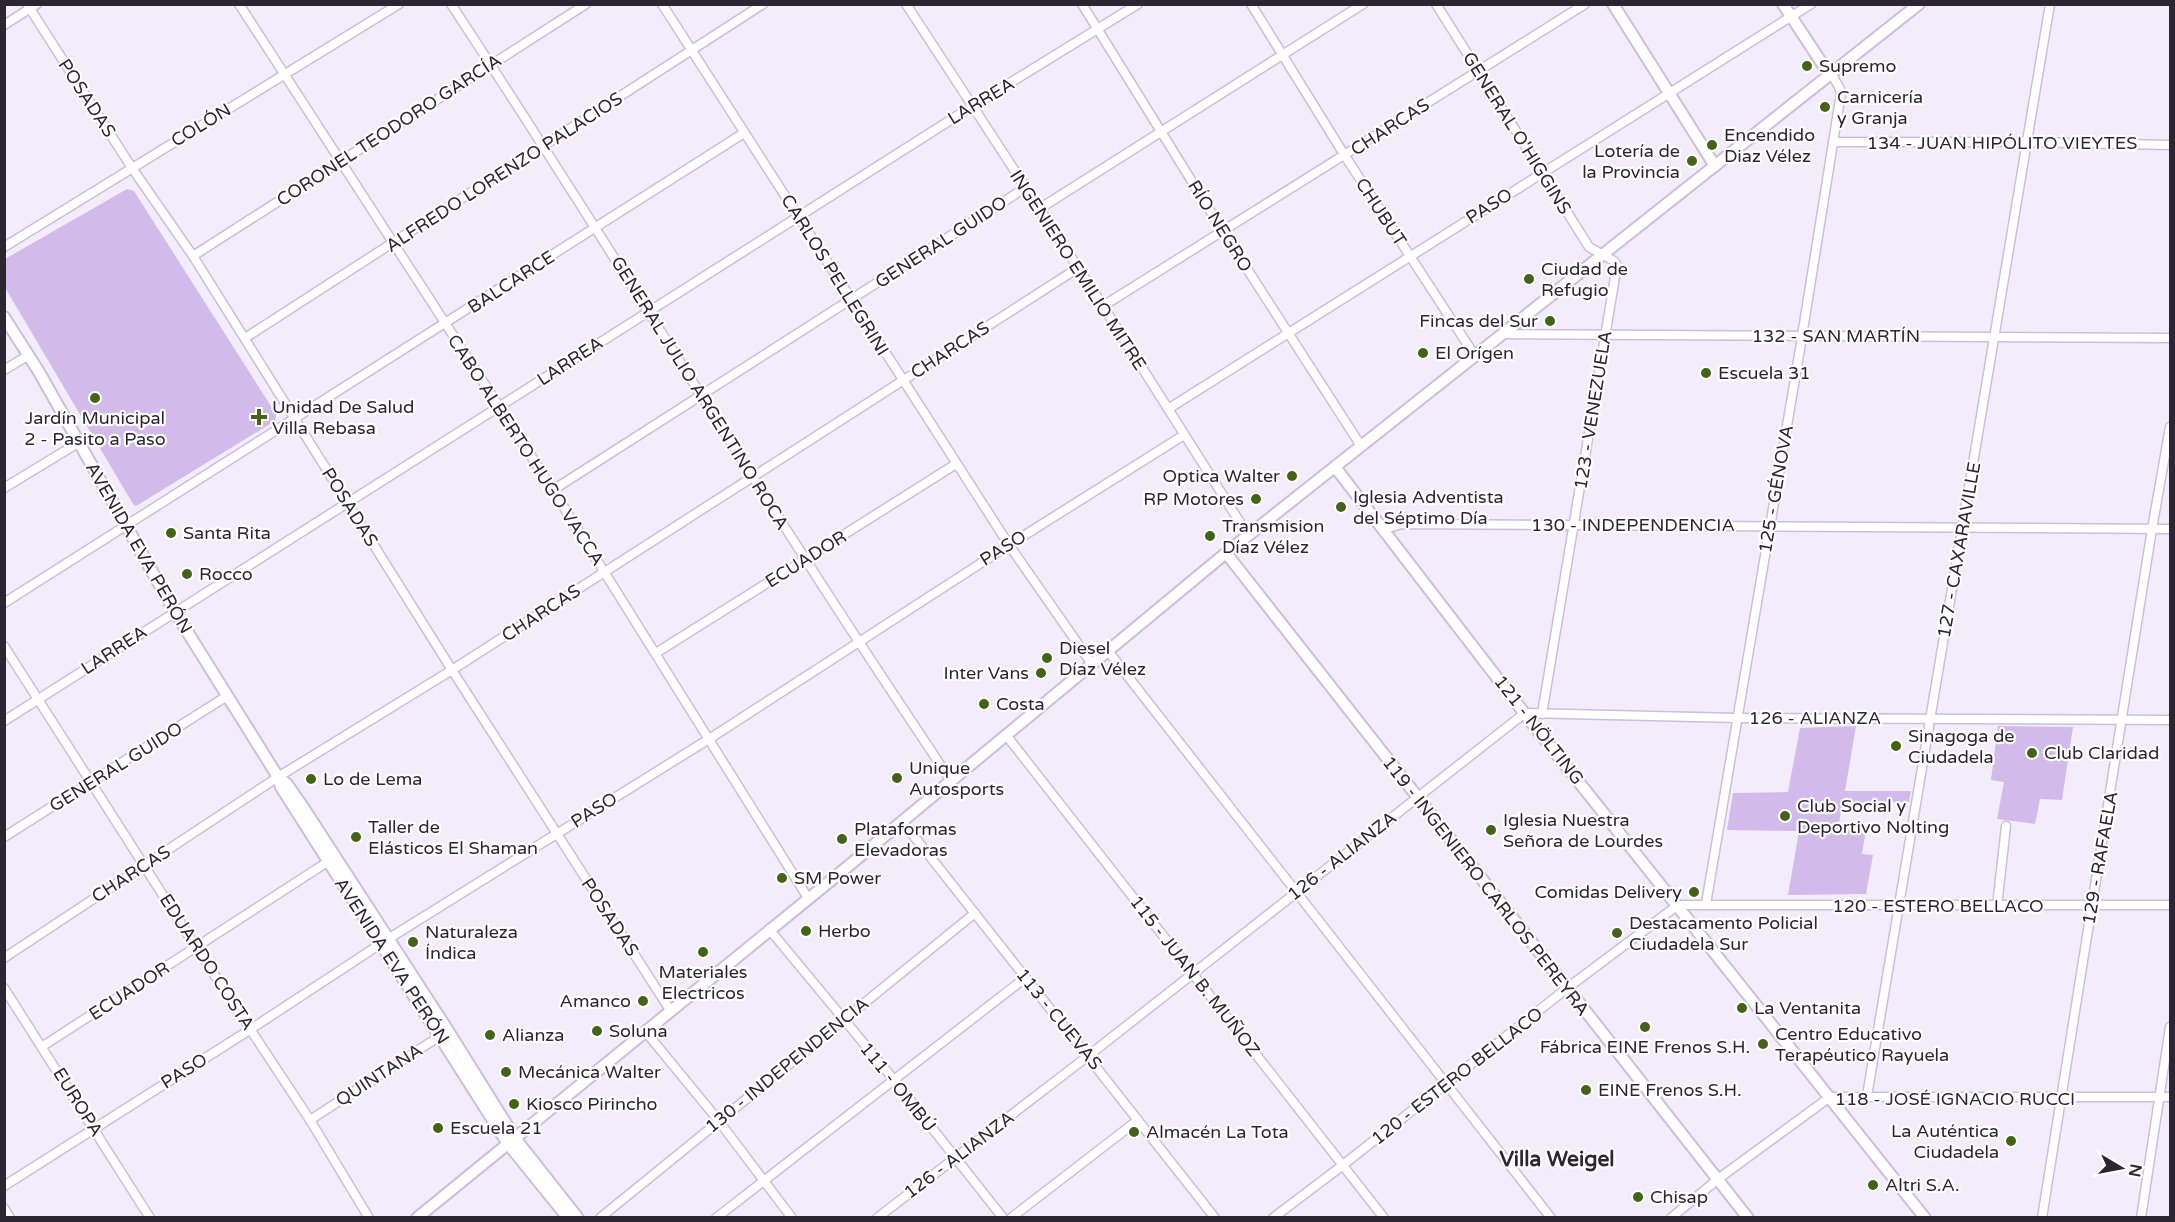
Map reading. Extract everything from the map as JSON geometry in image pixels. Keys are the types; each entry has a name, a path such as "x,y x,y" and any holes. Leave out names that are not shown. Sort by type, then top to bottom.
{"main road":[{"path":"1613,4 1715,166"},
{"path":"1783,4 1832,75"},
{"path":"417,1218 1226,553 1919,4"},
{"name":"AVENIDA EVA PERÓN","path":"4,317 175,612 227,696 278,777 287,783 331,859 444,1032 511,1141 569,1215"},
{"name":"121 - NÖLTING","path":"1335,466 1525,713 1925,1218"},
{"name":"119 - INGENIERO CARLOS PEREYRA","path":"1226,553 1748,1218"}],"street":[{"name":"CABO ALBERTO HUGO VACCA","path":"239,4 553,490 808,898"},
{"name":"COLÓN","path":"4,247 399,4"},
{"name":"GENERAL JULIO ARGENTINO ROCA","path":"451,4 596,227 858,642 951,781"},
{"name":"CORONEL TEODORO GARCÍA","path":"193,256 586,4"},
{"name":"CARLOS PELLEGRINI","path":"662,4 1008,545 1092,664"},
{"name":"ALFREDO LORENZO PALACIOS","path":"245,338 763,4"},
{"name":"INGENIERO EMILIO MITRE","path":"906,4 971,107 1103,306 1248,536"},
{"name":"RÍO NEGRO","path":"1082,4 1222,230 1361,447"},
{"name":"LARREA","path":"4,721 798,216 1138,4"},
{"name":"CHUBUT","path":"1251,4 1345,156 1475,356"},
{"path":"1039,209 1363,4"},
{"name":"GENERAL O'HIGGINS","path":"1436,4 1589,247 1603,255"},
{"name":"CHARCAS","path":"1103,306 1585,4"},
{"name":"PASO","path":"1168,409 1811,4"},
{"name":"127 - CAXARAVILLE","path":"1867,1096 2050,4"},
{"path":"4,25 31,6"},
{"name":"POSADAS","path":"31,6 132,168 193,256 452,670 670,1010"},
{"name":"125 - GÉNOVA","path":"1706,904 1841,93 1832,75"},
{"name":"BALCARCE","path":"4,603 296,420 744,133"},
{"name":"134 - JUAN HIPÓLITO VIEYTES","path":"1833,142 2170,145"},
{"name":"GENERAL GUIDO","path":"553,490 1025,188"},
{"name":"123 - VENEZUELA","path":"1542,714 1617,265 1603,255"},
{"name":"CHARCAS","path":"4,958 278,777 452,670 1078,268"},
{"name":"132 - SAN MARTÍN","path":"1502,334 2170,338"},
{"path":"4,370 28,355"},
{"name":"129 - RAFAELA","path":"2042,1218 2170,427"},
{"name":"PASO","path":"4,1186 251,1029 384,941 709,739 1008,545 1184,435"},
{"path":"4,488 78,443"},
{"name":"ECUADOR","path":"656,653 956,464"},
{"name":"130 - INDEPENDENCIA","path":"1385,529 1402,524 2170,529"},
{"name":"EDUARDO COSTA","path":"4,646 196,947 310,1120 369,1218"},
{"path":"1108,651 1551,1218"},
{"name":"GENERAL GUIDO","path":"4,837 227,696"},
{"name":"126 - ALIANZA","path":"877,1218 1088,1056 1525,713 1737,718 2170,720"},
{"name":"115 - JUAN B. MUÑOZ","path":"1006,735 1384,1218"},
{"name":"113 - CUEVAS","path":"902,821 1215,1218"},
{"path":"1997,906 2006,826"},
{"name":"ECUADOR","path":"43,1047 331,859"},
{"name":"120 - ESTERO BELLACO","path":"1273,1218 1566,989 1678,905 2170,905"},
{"name":"130 - INDEPENDENCIA","path":"600,1218 975,913"},
{"name":"111 - OMBÚ","path":"770,929 895,1081 1003,1218"},
{"path":"716,1218 1025,978"},
{"name":"EUROPA","path":"4,987 150,1218"},
{"path":"2141,1218 2170,1027"},
{"path":"645,1031 718,1120 792,1218"},
{"name":"QUINTANA","path":"310,1120 444,1032"},
{"name":"118 - JOSÉ IGNACIO RUCCI","path":"1671,1218 1718,1179 1830,1097 2170,1097"},
{"path":"1011,1218 1138,1120"},
{"path":"4,1208 10,1218"}],"shaded area":[{"path":"127,189 134,191 276,414 275,421 136,506 4,286 5,259"},
{"name":"Club Social y Deportivo Nolting","path":"1856,726 1845,791 1911,791 1909,802 1842,803 1838,830 1866,829 1862,854 1873,855 1866,894 1788,895 1799,831 1727,830 1733,793 1788,792 1800,728"},
{"name":"Club Claridad","path":"1998,726 2073,727 2062,800 2040,799 2035,824 1997,819 2004,782 1991,780"}],"place":[{"name":"Supremo","path":"1807,66"},
{"name":"Carnicería y Granja","path":"1825,107"},
{"name":"Encendido Diaz Vélez","path":"1712,145"},
{"name":"Lotería de la Provincia","path":"1692,161"},
{"name":"Ciudad de Refugio","path":"1529,279"},
{"name":"Fincas del Sur","path":"1550,321"},
{"name":"El Orígen","path":"1423,353"},
{"name":"Escuela 31","path":"1706,373"},
{"name":"Jardín Municipal 2 - Pasito a Paso","path":"95,398"},
{"name":"Unidad De Salud Villa Rebasa","path":"259,417"},
{"name":"Optica Walter","path":"1292,476"},
{"name":"RP Motores","path":"1256,499"},
{"name":"Iglesia Adventista del Séptimo Día","path":"1341,507"},
{"name":"Santa Rita","path":"171,533"},
{"name":"Transmision Díaz Vélez","path":"1210,536"},
{"name":"Rocco","path":"187,574"},
{"name":"Diesel Díaz Vélez","path":"1047,658"},
{"name":"Inter Vans","path":"1041,673"},
{"name":"Costa","path":"984,704"},
{"name":"Sinagoga de Ciudadela","path":"1896,746"},
{"name":"Club Claridad","path":"2032,753"},
{"name":"Unique Autosports","path":"897,778"},
{"name":"Lo de Lema","path":"311,779"},
{"name":"Club Social y Deportivo Nolting","path":"1785,816"},
{"name":"Iglesia Nuestra Señora de Lourdes","path":"1491,830"},
{"name":"Taller de Elásticos El Shaman","path":"356,837"},
{"name":"Plataformas Elevadoras","path":"842,839"},
{"name":"SM Power","path":"782,878"},
{"name":"Comidas Delivery","path":"1694,892"},
{"name":"Herbo","path":"806,931"},
{"name":"Destacamento Policial Ciudadela Sur","path":"1617,933"},
{"name":"Naturaleza Índica","path":"413,942"},
{"name":"Materiales Electricos","path":"703,952"},
{"name":"Amanco","path":"643,1001"},
{"name":"La Ventanita","path":"1742,1008"},
{"name":"Fábrica EINE Frenos S.H.","path":"1645,1027"},
{"name":"Soluna","path":"597,1031"},
{"name":"Alianza","path":"490,1035"},
{"name":"Centro Educativo Terapéutico Rayuela","path":"1763,1044"},
{"name":"Mecánica Walter","path":"506,1072"},
{"name":"EINE Frenos S.H.","path":"1586,1090"},
{"name":"Kiosco Pirincho","path":"514,1104"},
{"name":"Escuela 21","path":"438,1128"},
{"name":"Almacén La Tota","path":"1134,1132"},
{"name":"La Auténtica Ciudadela","path":"2011,1141"},
{"name":"Altri S.A.","path":"1873,1185"},
{"name":"Chisap","path":"1638,1197"}],"district":[{"name":"Villa Weigel","path":"1557,1159"}]}
